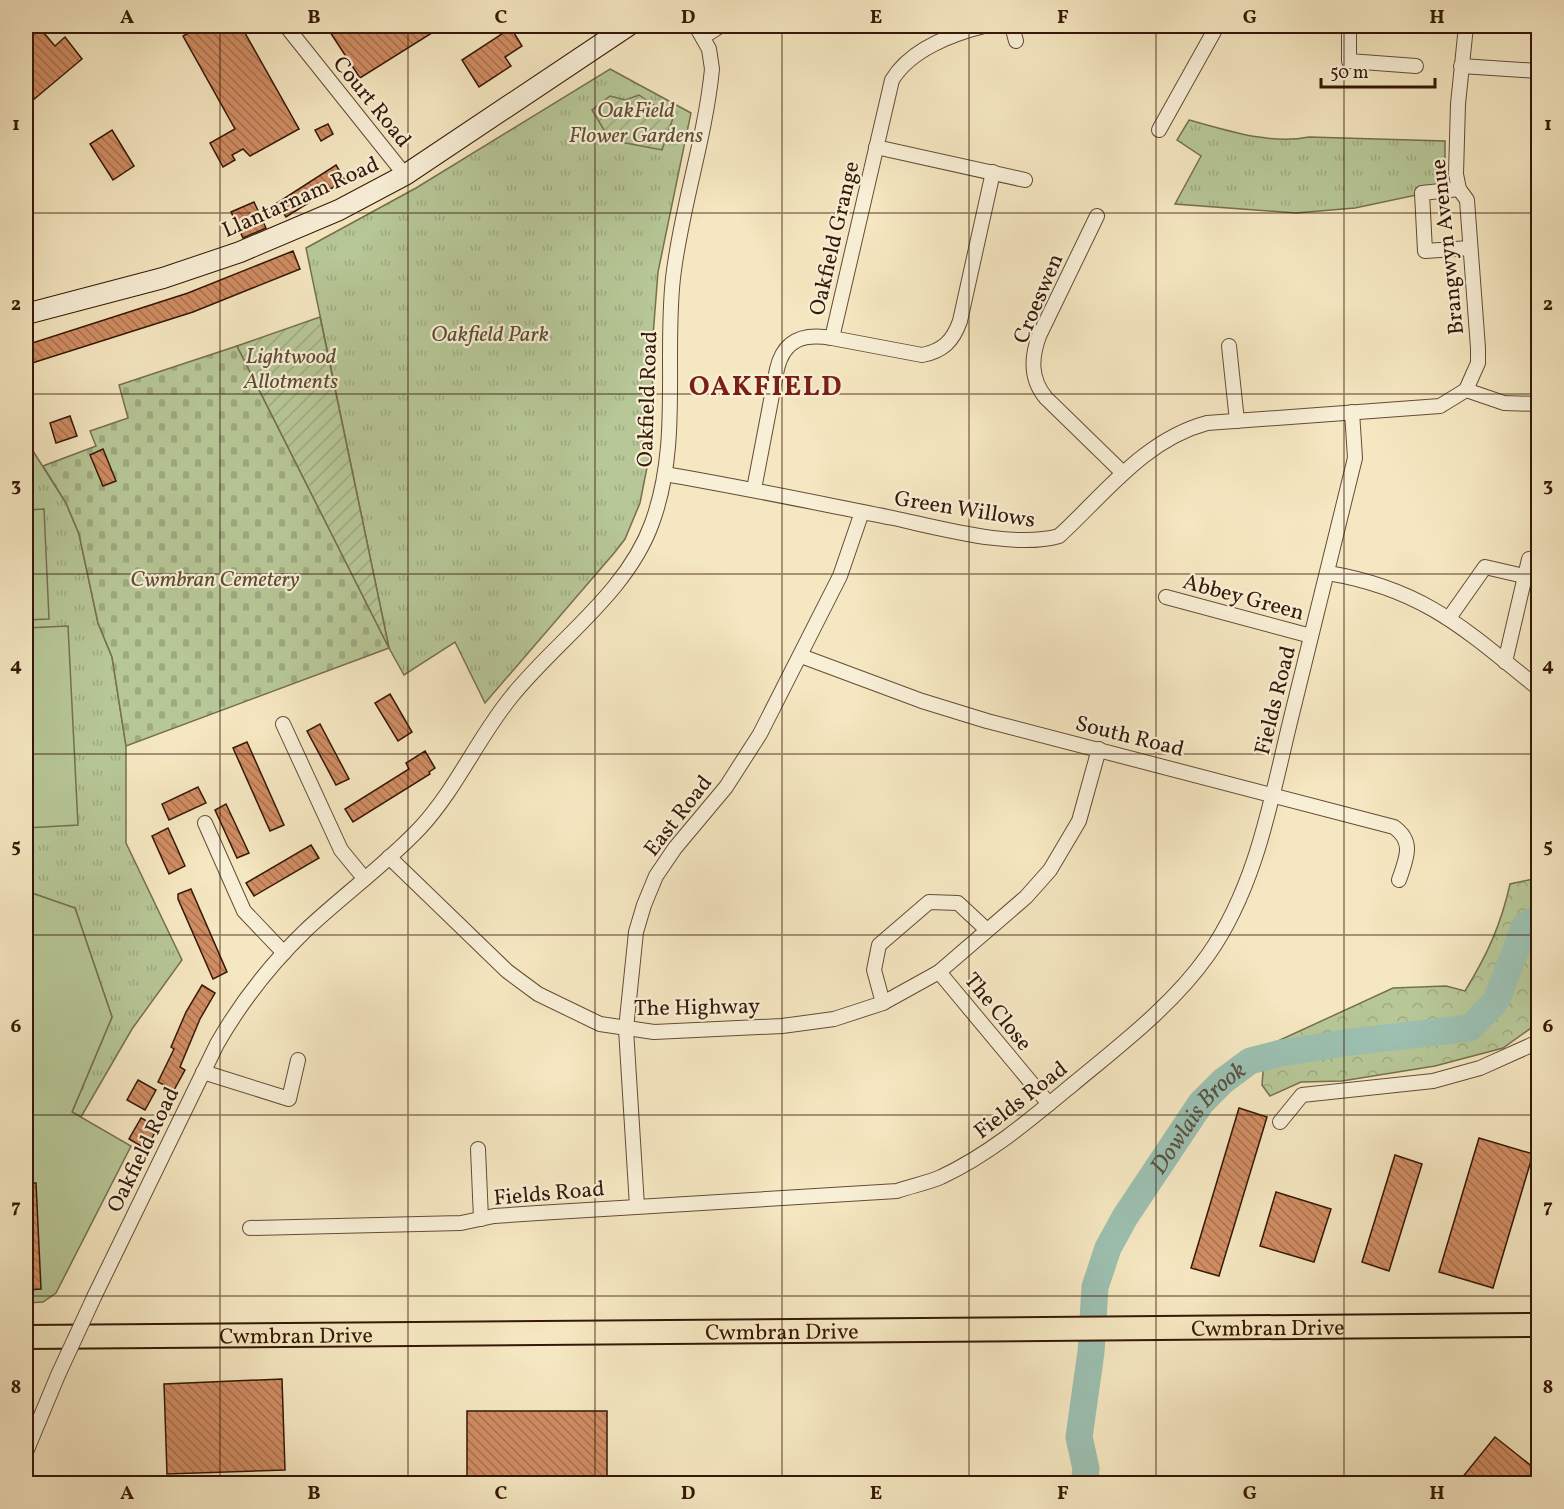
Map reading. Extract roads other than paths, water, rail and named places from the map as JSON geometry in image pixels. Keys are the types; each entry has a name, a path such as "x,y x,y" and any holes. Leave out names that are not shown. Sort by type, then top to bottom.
{"main road":[{"name":"Cwmbran Drive","path":"26,1337 1539,1325"}],"street":[{"name":"Court Road","path":"286,26 405,175"},
{"name":"Llantarnam Road","path":"26,314 163,278 240,252 339,210 405,175 628,26"},
{"name":"Oakfield Road","path":"26,1452 95,1295 203,1072 236,1012 284,953 389,857 438,806 512,695 605,595 633,560 653,522 665,474 669,438 673,277 712,69 711,55 700,31 720,26"},
{"name":"Oakfield Grange","path":"832,338 889,90 898,71 951,35 984,26"},
{"path":"1012,26 1016,41"},
{"path":"1159,130 1217,26"},
{"path":"1349,26 1349,61 1416,66"},
{"name":"Brangwyn Avenue","path":"1466,26 1461,66 1456,174 1459,189 1467,200 1479,348 1478,363 1466,390"},
{"path":"1461,66 1539,71"},
{"name":"Oakfield Grange","path":"876,147 1025,180"},
{"name":"Oakfield Grange","path":"754,489 777,369 783,351 789,344 805,335 922,355 933,353 950,342 960,321 993,172"},
{"path":"1459,189 1422,193 1425,251 1470,248"},
{"name":"Croeswen","path":"1097,216 1039,336 1033,371 1040,390 1046,398 1123,473"},
{"path":"1229,346 1237,421"},
{"path":"1466,390 1504,403 1539,404"},
{"name":"Green Willows","path":"665,474 754,489 993,537 1041,541 1059,536 1123,473 1150,451 1184,429 1206,423 1440,406 1466,390"},
{"name":"Fields Road","path":"250,1228 461,1223 481,1219 637,1206 897,1191 939,1178 982,1155 1123,1043 1172,996 1208,955 1234,911 1252,865 1272,795 1328,573 1355,458 1352,412"},
{"name":"East Road","path":"637,1206 626,1029 636,932 656,876 675,848 745,760 801,656 840,576 862,512"},
{"path":"1505,662 1529,559"},
{"path":"1449,618 1485,567 1524,576"},
{"path":"1328,573 1396,590 1449,618 1539,688"},
{"name":"Abbey Green","path":"1166,597 1311,636"},
{"name":"South Road","path":"801,656 922,701 1394,827 1403,834 1408,843 1408,854 1399,880"},
{"path":"283,724 341,850 364,878"},
{"name":"The Highway","path":"389,857 507,971 538,994 567,1010 600,1023 654,1032 782,1026 834,1019 883,1003 939,972 1026,897 1050,870 1079,821 1099,749"},
{"path":"205,823 244,910 284,953"},
{"path":"883,1003 874,970 879,945 929,903 958,903 987,930"},
{"name":"The Close","path":"939,972 1048,1104"},
{"path":"1280,1122 1302,1095 1433,1081 1480,1068 1539,1042"},
{"path":"203,1072 289,1099 298,1060"},
{"path":"478,1149 481,1219"}],"waterway":[{"name":"Dowlais Brook","path":"1084,1484 1086,1469 1079,1437 1091,1352 1095,1287 1108,1248 1125,1217 1201,1103 1223,1081 1250,1061 1281,1053 1351,1042 1470,1028 1496,1001 1525,926 1538,919"}],"district":[{"name":"OAKFIELD","path":"766,385"}],"park label":[{"name":"OakField Flower Gardens","path":"636,122"},
{"name":"Oakfield Park","path":"490,333"},
{"name":"Lightwood Allotments","path":"291,368"},
{"name":"Cwmbran Cemetery","path":"215,578"}]}
